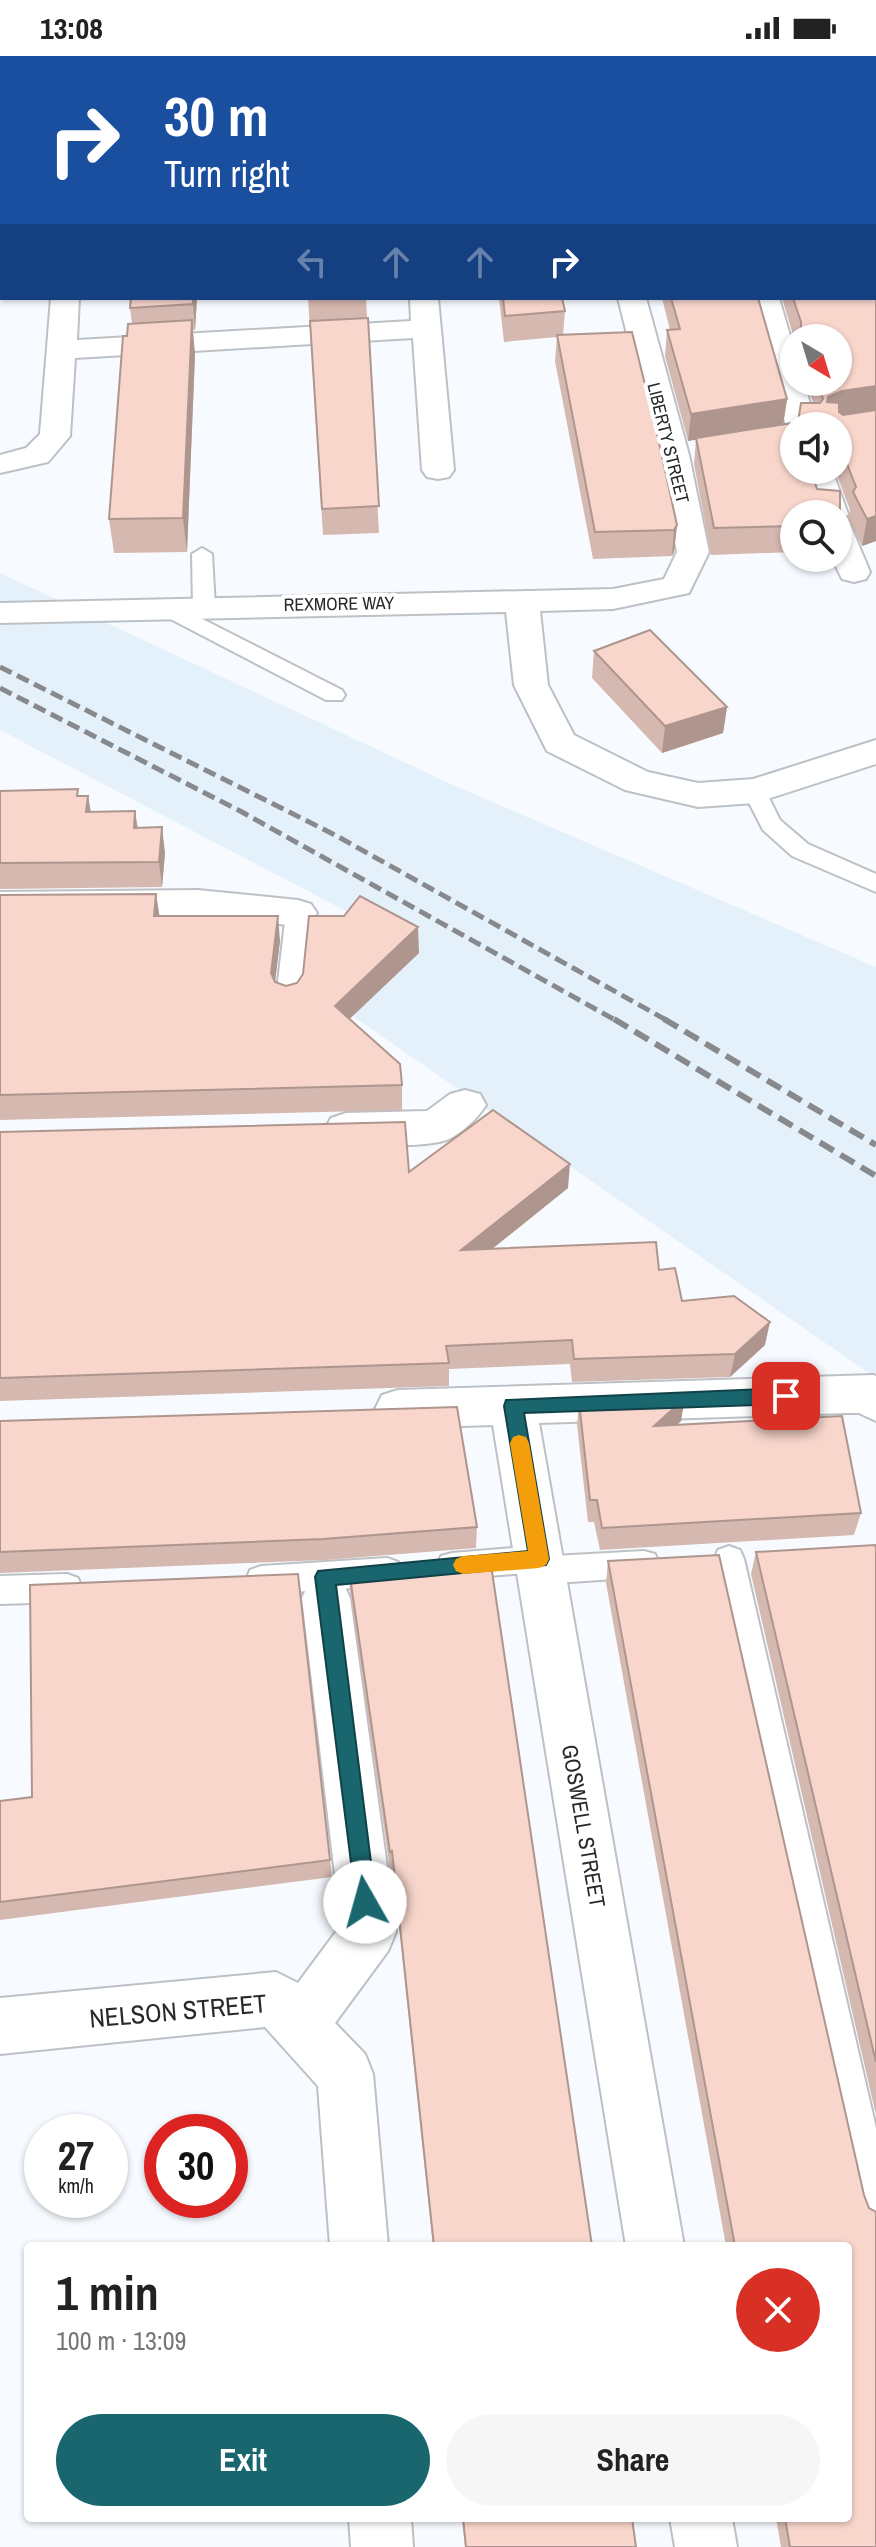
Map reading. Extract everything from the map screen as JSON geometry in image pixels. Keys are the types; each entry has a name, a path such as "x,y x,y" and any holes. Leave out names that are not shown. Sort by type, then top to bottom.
{"street":[{"path":"0,464 37,455 55,436 65,300"},
{"path":"424,300 438,470"},
{"name":"LIBERTY STREET","path":"633,300 688,452 693,552 677,586"},
{"path":"765,300 787,412"},
{"path":"61,350 425,329"},
{"path":"852,567 854,572"},
{"name":"REXMORE WAY","path":"0,613 613,599 677,586"},
{"path":"522,600 531,685 560,743 638,782 698,795 755,791 876,752"},
{"path":"0,905 198,903 298,913"},
{"path":"311,1130 436,1127 465,1105"},
{"path":"358,1411 875,1398"},
{"name":"GOSWELL STREET","path":"513,1406 654,2242"},
{"path":"300,2025 369,1932 326,1588"},
{"name":"NELSON STREET","path":"0,2026 276,1999 345,2074 359,2242"},
{"path":"380,2522 382,2547"},
{"path":"702,2522 706,2547"}],"lane":[{"path":"202,554 204,607"},
{"path":"167,608 334,695"},
{"path":"755,791 771,824 800,850 876,884"},
{"path":"289,999 298,913"},
{"path":"729,1559 876,2207"},
{"path":"232,1581 326,1588 540,1564 666,1563"},
{"path":"0,1590 93,1587"}],"shaded area":[{"path":"0,573 453,785 876,967 876,1378 322,995 365,921 0,730"}],"building":[{"path":"131,300 193,300 193,304 130,308"},
{"path":"503,300 562,300 565,311 505,316"},
{"path":"672,300 759,300 780,375 780,396 786,396 787,399 691,414 667,330 680,329"},
{"path":"794,300 876,300 876,386 852,390 852,324 801,324"},
{"path":"368,318 379,506 322,509 310,321"},
{"path":"192,320 183,518 109,519 123,336 127,336 128,324"},
{"path":"632,332 677,525 674,530 595,532 557,335"},
{"path":"822,396 830,396 827,402 839,403 839,412 800,412 801,403 820,403"},
{"path":"876,410 876,516 867,519 853,492 856,487 852,477 852,414"},
{"path":"780,425 780,484 815,484 817,489 840,491 840,500 780,500 780,526 714,528 696,438"},
{"path":"650,630 727,707 665,726 594,651"},
{"path":"78,789 77,796 88,796 86,812 135,811 134,828 162,827 159,862 0,863 0,791"},
{"path":"156,894 154,916 278,916 271,973 275,982 286,986 297,983 303,974 309,916 344,916 360,896 418,927 335,1006 400,1064 402,1085 0,1095 0,895"},
{"path":"493,1110 570,1164 461,1250 656,1242 659,1270 675,1268 682,1301 734,1296 770,1322 735,1354 574,1359 572,1340 446,1346 449,1363 0,1378 0,1132 405,1122 409,1172"},
{"path":"685,1398 654,1426 842,1416 861,1513 602,1528 597,1500 590,1500 579,1402"},
{"path":"457,1407 477,1527 323,1539 0,1552 0,1421"},
{"path":"875,1545 876,1548 876,2062 756,1552"},
{"path":"719,1555 864,2195 869,2208 876,2212 876,2547 790,2547 786,2522 852,2522 852,2242 734,2242 608,1561"},
{"path":"490,1558 591,2242 434,2242 392,1851 349,1570"},
{"path":"298,1574 330,1860 0,1902 0,1801 32,1797 30,1585"},
{"path":"463,2522 633,2522 636,2547 466,2547"}],"railway":[{"path":"0,667 335,835 668,1021"},
{"path":"0,688 242,812 617,1021"},
{"path":"614,1019 876,1176"},
{"path":"664,1019 876,1145"}],"slow traffic":[{"path":"463,1565 539,1559 519,1443"}],"route":[{"path":"365,1902 325,1577 539,1559 513,1406 786,1396"}]}
